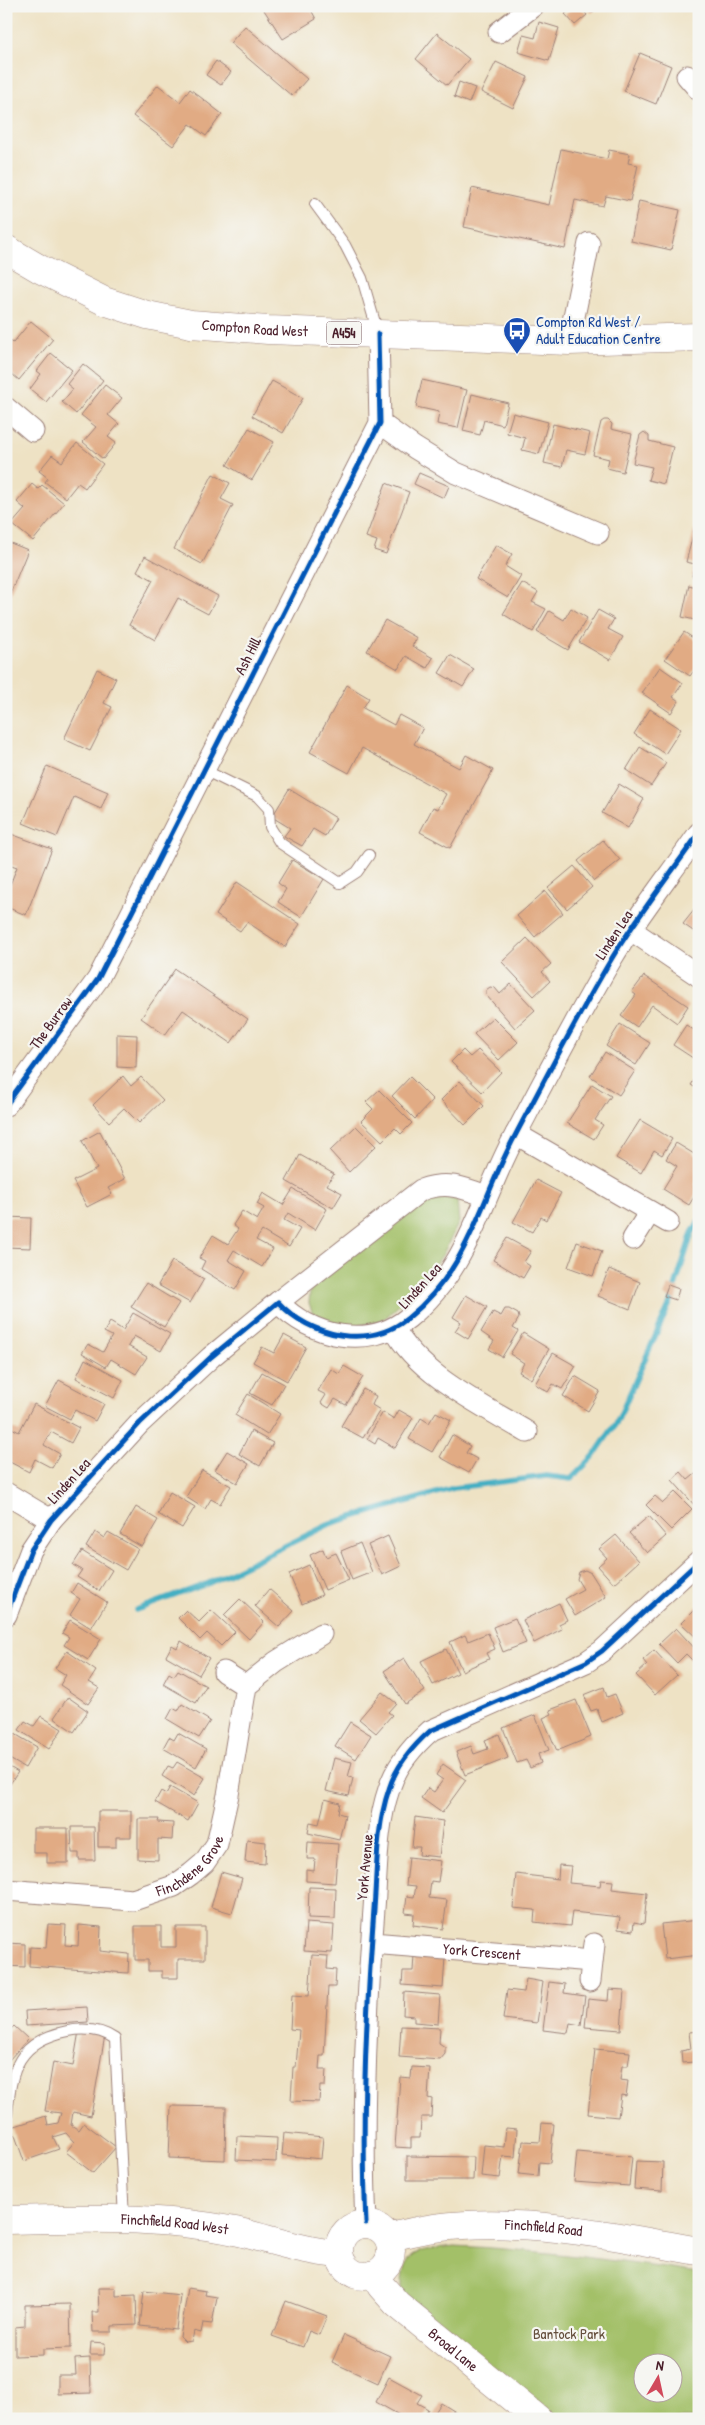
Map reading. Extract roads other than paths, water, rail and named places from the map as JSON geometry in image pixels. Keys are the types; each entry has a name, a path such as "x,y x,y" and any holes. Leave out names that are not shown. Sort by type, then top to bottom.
{"main road":[{"name":"Compton Road West","path":"6,249 40,269 104,301 147,316 191,324 378,334 569,341 699,337"},
{"name":"Finchfield Road West","path":"6,2220 92,2218 190,2225 235,2231 312,2252 339,2254"},
{"path":"366,2223 379,2227 389,2238 391,2255 383,2269 376,2274 368,2276 352,2273 341,2262 339,2254 340,2239 345,2232 351,2227 366,2223"},
{"name":"Finchfield Road","path":"389,2238 414,2230 448,2226 537,2227 609,2236 699,2251"},
{"name":"Broad Lane","path":"376,2274 380,2286 398,2304 527,2415"}],"street":[{"path":"499,32 533,6"},
{"path":"569,341 589,243"},
{"name":"Ash Hill","path":"98,979 380,422 378,334"},
{"path":"6,408 33,431"},
{"path":"380,422 415,448 456,473 598,533"},
{"name":"Linden Lea","path":"278,1302 300,1322 318,1330 337,1335 358,1336 394,1328 423,1304 463,1254 475,1229 486,1196 516,1134 613,957 699,834"},
{"name":"Linden Lea","path":"631,930 699,976"},
{"name":"The Burrow","path":"6,1106 98,979"},
{"path":"516,1134 659,1217 633,1239"},
{"name":"Linden Lea","path":"6,1615 31,1550 52,1520 140,1423 212,1357 278,1302 421,1190 437,1184 450,1185 486,1196"},
{"name":"Linden Lea","path":"394,1328 409,1350 425,1366 527,1432"},
{"path":"6,1493 52,1520"},
{"name":"York Avenue","path":"366,2223 363,2129 372,1943 380,1830 388,1791 401,1764 417,1742 430,1731 586,1662 602,1651 699,1561"},
{"path":"224,1672 246,1686 276,1662 321,1634"},
{"name":"Finchdene Grove","path":"6,1890 133,1900 174,1886 204,1863 217,1844 228,1795 246,1686"},
{"name":"York Crescent","path":"372,1943 592,1962"}],"lane":[{"path":"315,204 345,245 362,278 378,334"},
{"path":"204,770 257,796 269,809 270,826 280,843 340,883 357,872 368,855"},
{"path":"6,2115 9,2089 20,2059 33,2043 48,2035 84,2029 106,2033 115,2039 124,2220"}],"waterway":[{"path":"675,1287 692,1233 699,1221"},
{"path":"136,1610 209,1583 332,1523 454,1488 547,1476 571,1479 593,1457 617,1422 671,1301"}],"place":[{"name":"Compton Rd West / Adult Education Centre","path":"517,355"}],"park label":[{"name":"Bantock Park","path":"569,2334"}]}
